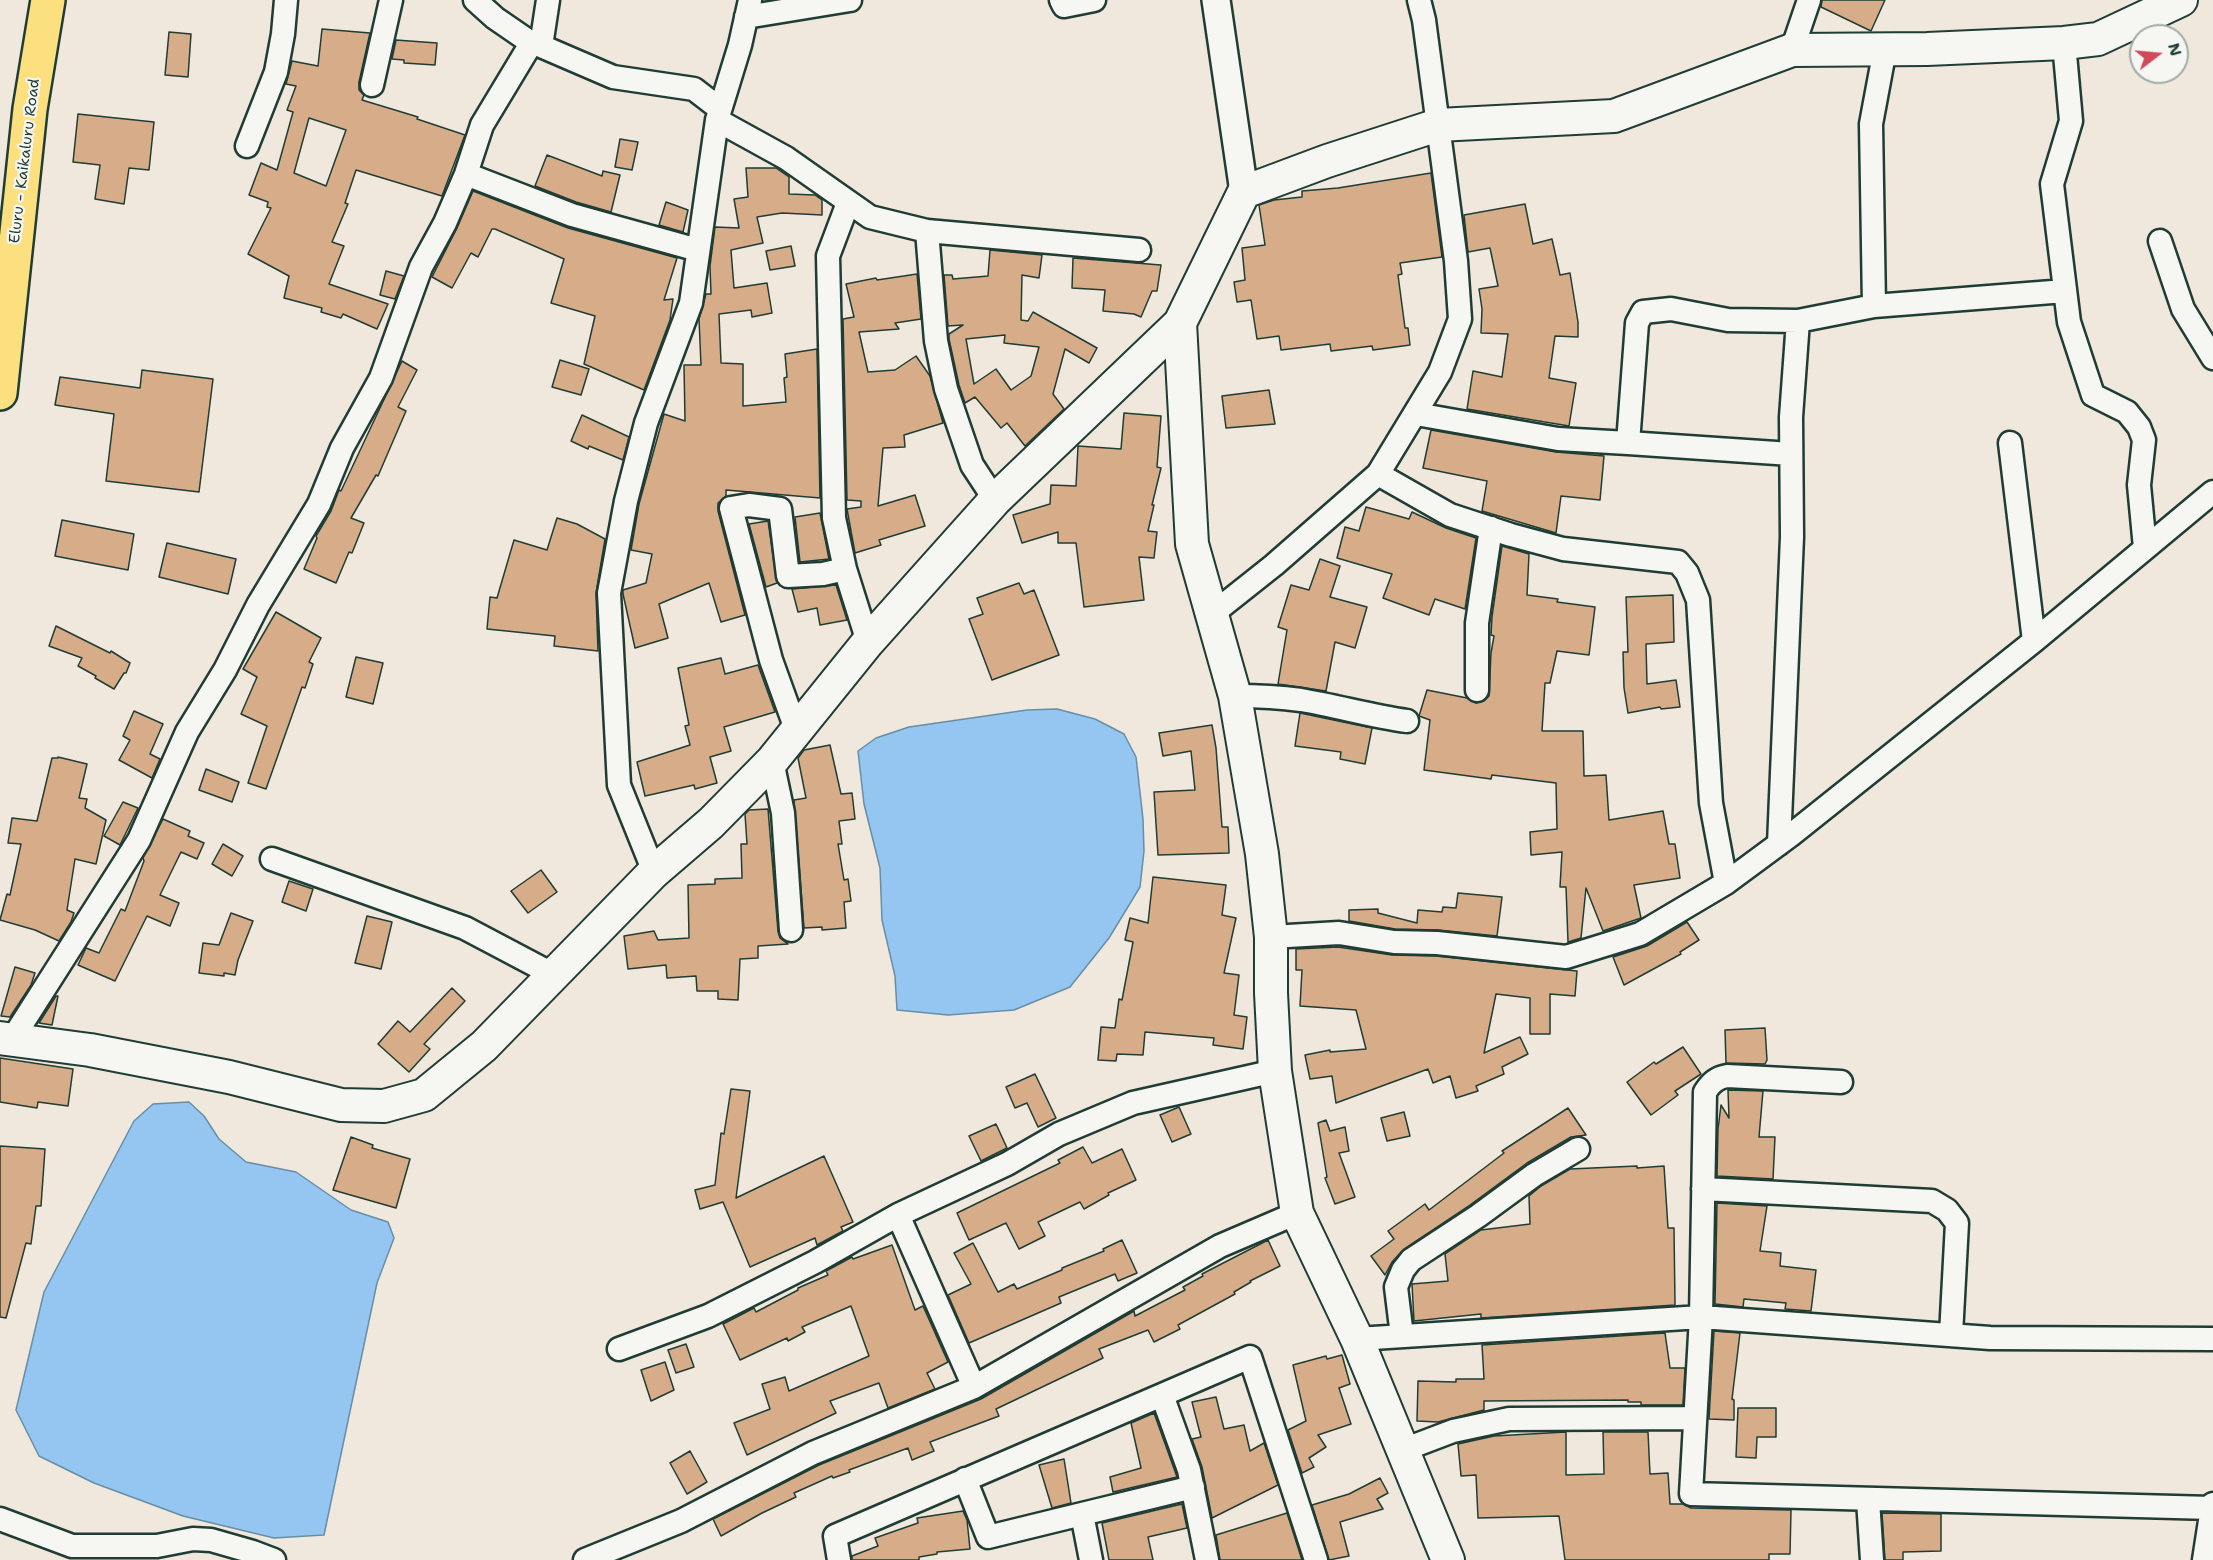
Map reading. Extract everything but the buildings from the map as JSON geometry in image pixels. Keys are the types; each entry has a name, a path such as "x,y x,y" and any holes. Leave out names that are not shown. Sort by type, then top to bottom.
{"main road":[{"name":"Eluru - Kaikaluru Road","path":"0,393 8,235 48,0"},
{"path":"6,1039 102,1052 229,1077 341,1105 384,1106 424,1095 484,1046 654,872 711,823 772,761 867,642 996,500 1180,323 1244,192 1327,161 1438,126 1614,116 1792,50 1885,50 2064,43 2098,39 2181,0"},
{"path":"1180,323 1192,544 1235,696 1262,854 1271,937 1275,1071 1297,1213 1357,1339 1448,1560"}],"street":[{"path":"247,146 276,72 284,34 286,0"},
{"path":"372,85 391,0"},
{"path":"475,0 495,18 537,44 613,76 694,89 718,115 786,158 870,217 927,231 1068,245 1139,249"},
{"path":"6,1039 139,840 187,732 225,670 258,605 319,504 342,448 381,378 421,267 445,223 466,174 482,125 537,44 548,0"},
{"path":"654,872 619,785 609,593 629,490 646,423 691,303 718,115 748,9 850,0"},
{"path":"1060,0 1064,6 1094,0"},
{"path":"1216,0 1244,192"},
{"path":"1211,615 1274,565 1378,474 1440,372 1461,319 1456,261 1424,20 1419,0"},
{"path":"1792,50 1809,0"},
{"path":"2064,43 2071,121 2052,184 2069,322 2093,395 2127,412 2139,427 2144,440 2139,485 2145,548"},
{"path":"1874,306 1871,124 1885,50"},
{"path":"466,174 572,215 698,250"},
{"path":"848,203 828,256 834,518 845,569 867,642"},
{"path":"927,231 936,341 946,388 972,465 996,500"},
{"path":"2160,241 2183,309 2213,358"},
{"path":"1629,443 1637,323 1643,312 1671,309 1728,320 1798,321 1874,306 2066,291"},
{"path":"1779,844 1792,537 1791,417 1798,321"},
{"path":"1416,414 1558,439 1791,454"},
{"path":"2010,443 2034,641"},
{"path":"1378,474 1450,515 1563,549 1678,561 1687,573 1698,600 1711,803 1726,883"},
{"path":"1271,937 1339,933 1394,942 1437,943 1566,957 1640,933 1726,883 1779,844 2034,641 2213,492"},
{"path":"797,732 771,660 731,508 749,506 780,509 788,576 823,574 845,569"},
{"path":"1477,690 1477,623 1491,528"},
{"path":"1235,696 1265,696 1301,700 1407,721"},
{"path":"772,761 783,813 791,930"},
{"path":"272,859 465,928 554,975"},
{"path":"619,1349 708,1316 815,1262 898,1215 1007,1164 1059,1134 1133,1103 1275,1071"},
{"path":"1841,1082 1727,1076 1712,1082 1705,1092 1701,1317 1692,1494 1868,1500 2213,1506 2204,1560"},
{"path":"1402,1336 1396,1287 1403,1270 1411,1260 1478,1216 1534,1175 1578,1149"},
{"path":"1703,1189 1932,1201 1947,1210 1957,1223 1951,1335"},
{"path":"585,1560 681,1521 813,1453 974,1387 1220,1246 1297,1213"},
{"path":"898,1215 974,1387"},
{"path":"1357,1339 1701,1317 1990,1338 2213,1339"},
{"path":"838,1560 835,1536 1250,1357 1316,1560"},
{"path":"1162,1395 1189,1470 1207,1560"},
{"path":"1403,1450 1453,1431 1509,1419 1695,1418"},
{"path":"965,1479 988,1537 1192,1487"},
{"path":"1868,1500 1872,1560"},
{"path":"1082,1514 1091,1560"},
{"path":"0,1519 72,1546 157,1546 193,1539 211,1540 274,1560"}],"water":[{"path":"1057,709 1095,719 1124,734 1136,757 1144,851 1140,887 1109,938 1070,987 1014,1010 948,1015 897,1010 895,976 882,920 880,868 864,804 858,751 876,738 909,727 1027,710"},
{"path":"189,1102 204,1116 219,1139 246,1162 296,1172 351,1210 388,1222 394,1238 377,1283 324,1535 274,1538 183,1516 94,1483 39,1456 16,1410 44,1292 134,1121 153,1104"}]}
